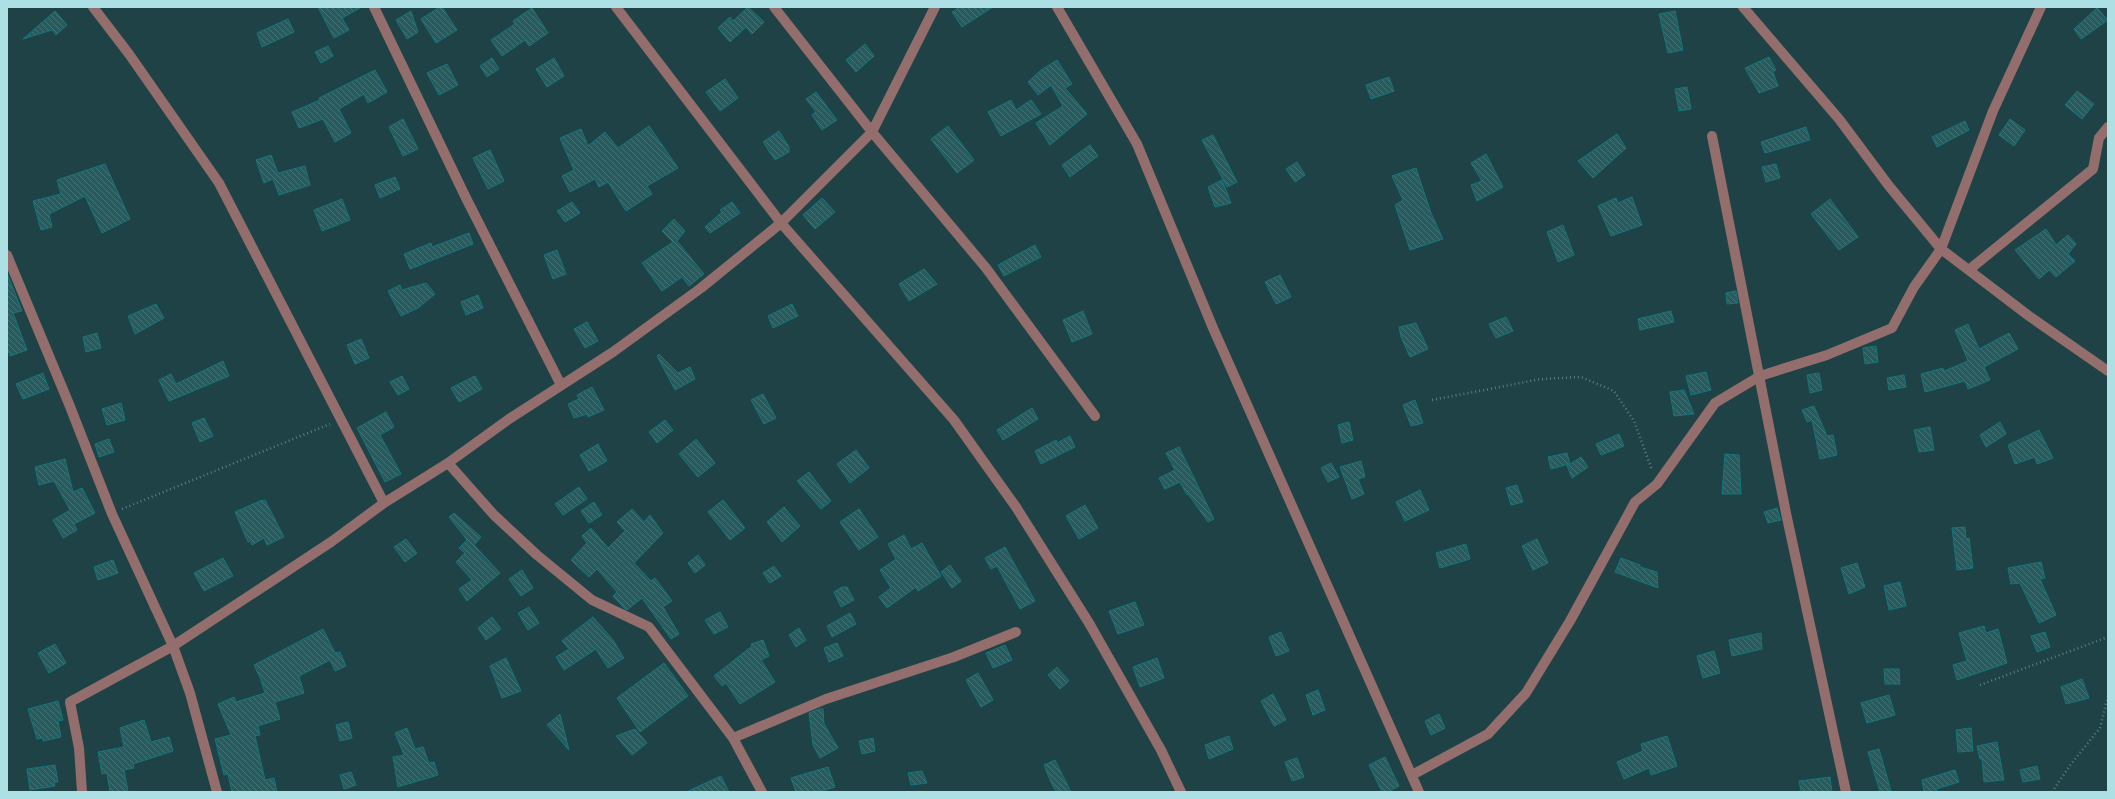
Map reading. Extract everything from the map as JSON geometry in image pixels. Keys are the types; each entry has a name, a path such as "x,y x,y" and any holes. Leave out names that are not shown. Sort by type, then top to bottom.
{"street":[{"path":"93,7 129,54 219,183 384,503"},
{"path":"374,7 466,198 561,385"},
{"path":"616,7 781,223 954,420 1016,507 1089,623 1161,750 1181,792"},
{"path":"774,7 872,132 986,268 1096,416"},
{"path":"82,792 79,748 70,702 173,646 332,542 384,503 448,463 509,419 613,352 702,288 781,223 872,132 935,7"},
{"path":"1057,7 1137,144 1213,328 1419,792"},
{"path":"1743,7 1839,119 1889,186 1941,249 1970,269 2029,316 2108,371"},
{"path":"1412,775 1488,734 1526,693 1570,621 1635,502 1657,484 1714,404 1760,376 1827,355 1892,328 1914,287 1941,249 1993,111 2038,9"},
{"path":"1970,269 2093,169 2099,138 2108,127"},
{"path":"1712,136 1786,512 1846,792"},
{"path":"7,255 69,404 112,514 173,646 190,694 216,792"},
{"path":"448,463 494,515 537,555 592,600 649,627 733,738 762,792"},
{"path":"733,738 826,699 954,657 1016,632"}],"path":[{"path":"1432,400 1541,379 1581,377 1614,392 1634,421 1657,484"},
{"path":"112,514 340,420"},
{"path":"1980,686 2108,637"},
{"path":"2052,792 2071,764 2100,728 2108,696"}],"building":[{"path":"318,7 362,7 342,18 349,30 334,38"},
{"path":"442,7 457,30 436,43 421,19"},
{"path":"748,7 764,22 752,34 746,27 730,42 718,28 730,17 733,21"},
{"path":"960,7 993,7 962,27 952,12"},
{"path":"532,8 548,33 529,46 525,40 502,56 491,40 515,24 513,21"},
{"path":"2097,8 2108,20 2081,39 2074,29"},
{"path":"55,11 67,25 56,35 52,30 23,39"},
{"path":"411,11 418,32 407,39 396,20"},
{"path":"1675,11 1683,50 1668,53 1659,14"},
{"path":"288,19 294,32 262,47 257,33"},
{"path":"865,44 874,56 856,72 846,60"},
{"path":"328,46 333,56 321,63 315,52"},
{"path":"1769,57 1776,70 1773,72 1778,86 1759,93 1745,68"},
{"path":"492,58 499,69 487,77 480,66"},
{"path":"554,58 564,76 547,87 536,69"},
{"path":"1057,60 1072,84 1065,88 1087,114 1050,145 1036,123 1063,106 1051,85 1038,95 1028,82 1041,70"},
{"path":"447,64 458,85 439,95 427,73"},
{"path":"375,70 387,92 368,103 364,94 339,109 351,133 335,142 323,119 299,128 292,112 320,100 319,98"},
{"path":"1389,77 1394,91 1371,99 1366,85"},
{"path":"725,79 738,98 720,111 706,92"},
{"path":"1687,87 1691,109 1679,111 1675,89"},
{"path":"2077,91 2094,104 2082,119 2065,105"},
{"path":"816,92 837,120 822,130 812,115 816,112 806,99"},
{"path":"1011,100 1016,110 1031,100 1041,114 1001,136 988,112"},
{"path":"403,119 418,149 403,156 389,127"},
{"path":"2010,119 2025,130 2014,146 1999,135"},
{"path":"1965,121 1969,130 1937,147 1932,137"},
{"path":"649,126 678,168 647,186 652,194 626,211 608,182 599,187 595,179 570,192 562,176 574,170 560,138 581,129 588,146 605,132 618,148"},
{"path":"948,126 974,160 957,173 931,139"},
{"path":"1806,127 1810,140 1765,153 1761,142"},
{"path":"779,131 789,147 789,152 775,160 763,142"},
{"path":"1617,134 1626,148 1593,178 1578,161"},
{"path":"1213,135 1237,182 1227,187 1202,140"},
{"path":"1090,145 1098,156 1070,177 1062,165"},
{"path":"490,150 504,181 488,189 473,158"},
{"path":"1486,154 1503,187 1477,201 1471,185 1482,181 1471,163"},
{"path":"271,155 278,173 305,166 310,185 279,195 273,179 264,183 256,160"},
{"path":"1297,162 1305,175 1295,182 1286,169"},
{"path":"105,164 130,219 102,233 85,196 49,214 52,227 41,230 33,201 61,194 57,180"},
{"path":"1776,164 1780,178 1766,182 1762,167"},
{"path":"1416,168 1431,213 1443,239 1410,250 1395,205 1403,200 1392,176"},
{"path":"395,177 400,189 380,198 375,185"},
{"path":"1222,180 1231,203 1215,207 1208,187"},
{"path":"1632,197 1642,225 1611,236 1598,206 1616,198 1618,203"},
{"path":"822,198 835,212 815,229 803,215"},
{"path":"342,199 350,220 322,231 314,210"},
{"path":"1830,199 1858,237 1839,250 1811,214"},
{"path":"572,202 580,213 565,222 557,211"},
{"path":"732,202 740,213 710,233 705,227 722,212 720,210"},
{"path":"674,219 685,231 677,241 704,274 689,286 682,277 662,291 642,263 673,242 662,231"},
{"path":"1563,225 1574,255 1558,262 1547,232"},
{"path":"2046,229 2056,245 2068,235 2076,244 2068,254 2075,261 2056,277 2049,270 2039,279 2015,250"},
{"path":"469,233 473,244 410,269 404,254 431,243 432,247"},
{"path":"1035,245 1041,257 1004,276 998,265"},
{"path":"557,250 566,274 553,279 544,255"},
{"path":"924,269 937,284 909,301 899,284"},
{"path":"7,273 22,311 13,313 27,350 10,356 7,348"},
{"path":"1280,275 1291,297 1276,304 1265,282"},
{"path":"426,283 435,294 418,308 401,316 388,291 400,285 402,290"},
{"path":"1736,291 1738,303 1727,304 1726,293"},
{"path":"478,295 483,308 466,315 461,302"},
{"path":"156,304 164,318 135,334 128,316"},
{"path":"792,304 798,316 773,328 768,316"},
{"path":"1083,311 1092,334 1072,342 1063,320"},
{"path":"1671,311 1674,322 1640,330 1638,319"},
{"path":"1506,317 1513,331 1496,338 1489,324"},
{"path":"587,322 598,341 585,348 574,329"},
{"path":"1416,323 1428,349 1410,357 1401,337 1399,327"},
{"path":"1968,324 1979,349 2009,333 2018,349 1984,367 1990,380 1968,389 1965,381 1925,392 1921,374 1943,368 1944,371 1968,361 1955,330"},
{"path":"97,333 101,348 86,352 83,337"},
{"path":"361,339 369,358 355,364 347,345"},
{"path":"1876,346 1878,362 1865,364 1863,348"},
{"path":"659,354 678,373 690,367 695,379 675,390 657,356"},
{"path":"223,361 229,376 169,401 159,380 171,374 176,384"},
{"path":"1706,372 1711,390 1691,395 1686,376"},
{"path":"43,373 49,389 23,399 16,384"},
{"path":"1819,373 1822,390 1810,393 1807,375"},
{"path":"1904,375 1906,387 1889,390 1887,378"},
{"path":"402,376 409,389 398,395 390,382"},
{"path":"475,376 482,389 459,402 451,388"},
{"path":"592,387 604,410 588,417 587,414 574,418 568,404 579,399 577,395"},
{"path":"1684,390 1694,414 1674,416 1670,392"},
{"path":"763,394 776,418 764,424 751,400"},
{"path":"1415,400 1423,423 1411,426 1403,405"},
{"path":"121,403 125,420 107,425 102,409"},
{"path":"1814,406 1827,436 1833,435 1837,455 1820,459 1812,420 1807,422 1802,410"},
{"path":"1032,408 1038,419 1003,440 997,430"},
{"path":"386,412 394,427 380,435 401,474 385,482 357,428"},
{"path":"204,418 213,436 200,442 192,423"},
{"path":"665,420 673,430 657,443 649,432"},
{"path":"1349,422 1353,440 1342,443 1338,425"},
{"path":"2000,422 2006,434 1986,447 1980,435"},
{"path":"1930,427 1934,450 1919,452 1914,430"},
{"path":"2039,430 2053,458 2037,464 2035,457 2015,464 2008,445"},
{"path":"1619,434 1624,446 1601,455 1596,444"},
{"path":"1070,436 1075,447 1041,464 1035,451 1056,440 1057,443"},
{"path":"109,439 114,452 99,457 95,444"},
{"path":"696,439 715,463 698,477 679,454"},
{"path":"598,444 607,461 589,471 580,455"},
{"path":"1179,447 1214,519 1208,522 1188,494 1187,495 1180,482 1165,489 1159,478 1175,470 1166,453"},
{"path":"856,450 869,468 850,483 837,464"},
{"path":"1567,453 1570,464 1581,457 1588,467 1572,478 1567,466 1569,464 1551,469 1548,457"},
{"path":"1725,454 1739,455 1741,494 1722,494"},
{"path":"65,459 73,492 82,488 95,513 74,524 77,530 63,538 53,520 70,510 54,481 39,485 35,467"},
{"path":"1361,461 1365,477 1358,479 1364,494 1352,499 1340,467"},
{"path":"1331,463 1339,477 1328,482 1321,468"},
{"path":"809,472 831,501 821,509 797,481"},
{"path":"1517,485 1523,502 1511,505 1506,488"},
{"path":"579,487 587,499 563,515 555,504"},
{"path":"1420,490 1429,510 1405,521 1396,502"},
{"path":"265,500 284,537 267,545 264,538 252,545 250,541 248,542 235,512"},
{"path":"723,500 745,528 730,540 708,512"},
{"path":"594,502 602,515 589,523 581,511"},
{"path":"1085,505 1098,528 1079,539 1066,516"},
{"path":"784,507 800,526 782,542 767,522"},
{"path":"1777,508 1781,520 1768,523 1764,512"},
{"path":"632,509 644,522 650,515 663,533 634,563 651,581 655,578 672,601 663,607 679,634 671,639 642,598 627,610 613,596 617,592 597,569 589,577 571,560 587,543 582,536 591,528 608,548 625,531 617,522"},
{"path":"859,509 878,537 859,550 840,522"},
{"path":"454,513 481,537 474,545 500,573 467,601 459,589 472,580 456,562 465,553 459,548 467,540 449,517"},
{"path":"1965,527 1966,539 1969,538 1973,568 1957,570 1952,528"},
{"path":"904,535 911,549 922,543 941,576 918,591 916,587 887,608 879,597 891,588 880,570 896,559 888,544"},
{"path":"406,539 417,553 405,562 394,547"},
{"path":"1537,539 1548,563 1533,570 1522,546"},
{"path":"1466,544 1470,559 1440,568 1436,553"},
{"path":"1005,547 1035,601 1020,609 997,566 991,569 985,558"},
{"path":"698,555 705,565 695,573 688,563"},
{"path":"223,558 233,576 204,591 194,573"},
{"path":"1621,558 1640,565 1640,567 1657,572 1658,588 1615,572"},
{"path":"113,560 118,573 98,580 94,567"},
{"path":"2041,562 2045,578 2040,579 2056,615 2039,623 2020,583 2011,584 2008,568"},
{"path":"1857,563 1865,587 1849,594 1841,568"},
{"path":"950,565 961,581 952,588 941,572"},
{"path":"774,566 781,576 770,583 763,573"},
{"path":"522,570 533,588 521,596 509,579"},
{"path":"1900,582 1906,606 1889,610 1884,586"},
{"path":"842,587 847,587 854,600 841,607 834,592"},
{"path":"1135,602 1144,625 1118,634 1109,611"},
{"path":"529,607 539,623 528,630 518,613"},
{"path":"720,612 728,627 714,634 705,620"},
{"path":"850,613 856,624 832,637 827,626"},
{"path":"492,617 501,629 486,640 478,628"},
{"path":"593,617 613,640 624,658 608,668 596,649 564,670 556,657 569,649 562,641"},
{"path":"1984,626 1986,633 1998,629 2007,663 1957,680 1953,665 1967,661 1959,633"},
{"path":"799,628 806,640 796,647 789,635"},
{"path":"323,629 335,653 340,652 346,666 335,671 330,660 299,676 304,693 275,702 280,719 258,726 260,735 255,736 265,780 274,778 277,792 232,792 228,774 224,775 215,739 231,735 218,704 234,697 236,702 265,693 254,665"},
{"path":"1281,632 1289,651 1276,656 1269,637"},
{"path":"2045,632 2050,647 2037,652 2031,636"},
{"path":"1761,633 1762,649 1732,656 1729,640"},
{"path":"763,640 769,656 761,660 775,682 740,704 726,683 722,686 714,676 752,646 751,644"},
{"path":"837,643 843,656 829,662 824,648"},
{"path":"55,644 66,663 49,673 38,653"},
{"path":"1005,645 1012,660 993,668 986,653"},
{"path":"1714,651 1720,673 1703,678 1697,656"},
{"path":"506,658 521,691 502,698 490,666"},
{"path":"1157,658 1164,678 1140,687 1133,667"},
{"path":"664,663 688,696 640,732 617,698"},
{"path":"1057,667 1069,681 1060,689 1048,675"},
{"path":"1884,669 1899,669 1900,684 1885,684"},
{"path":"978,673 993,700 981,707 966,680"},
{"path":"2082,679 2089,698 2066,704 2061,687"},
{"path":"1318,690 1325,710 1313,715 1306,695"},
{"path":"1273,694 1286,720 1274,726 1261,701"},
{"path":"1889,695 1895,715 1867,723 1861,703"},
{"path":"58,701 63,720 58,721 61,737 43,741 43,738 37,739 28,709"},
{"path":"823,709 824,724 838,748 820,758 813,745 809,713"},
{"path":"560,714 569,750 547,725"},
{"path":"1439,714 1445,728 1431,735 1425,721"},
{"path":"144,720 151,742 169,737 173,751 133,764 134,768 124,770 128,792 110,792 107,773 102,774 98,752 124,747 120,728"},
{"path":"348,722 352,738 340,741 336,725"},
{"path":"407,728 415,749 423,747 429,763 434,762 438,775 398,787 393,757 404,755 395,733"},
{"path":"1971,728 1973,751 1958,752 1956,730"},
{"path":"635,729 647,743 632,755 616,736"},
{"path":"1229,736 1233,749 1209,759 1205,745"},
{"path":"1667,736 1677,766 1651,775 1649,768 1624,779 1617,762 1643,751 1641,744"},
{"path":"873,738 875,751 862,754 859,741"},
{"path":"1997,742 2004,780 1984,782 1982,759 1980,759 1977,746"},
{"path":"1879,749 1891,791 1880,792 1868,752"},
{"path":"1385,757 1399,786 1388,792 1382,792 1369,765"},
{"path":"1297,758 1304,777 1292,781 1285,762"},
{"path":"1055,760 1071,792 1056,792 1050,780 1044,765"},
{"path":"55,765 58,782 54,782 55,786 30,790 27,769"},
{"path":"2037,766 2040,779 2023,782 2020,770"},
{"path":"828,767 835,787 819,792 796,792 791,778"},
{"path":"1955,770 1959,782 1936,789 1937,792 1924,792 1922,780"},
{"path":"922,771 927,783 911,785 908,773"},
{"path":"351,772 356,785 344,789 340,775"},
{"path":"721,776 729,792 686,792"},
{"path":"1830,777 1832,792 1801,792 1799,781"}]}
